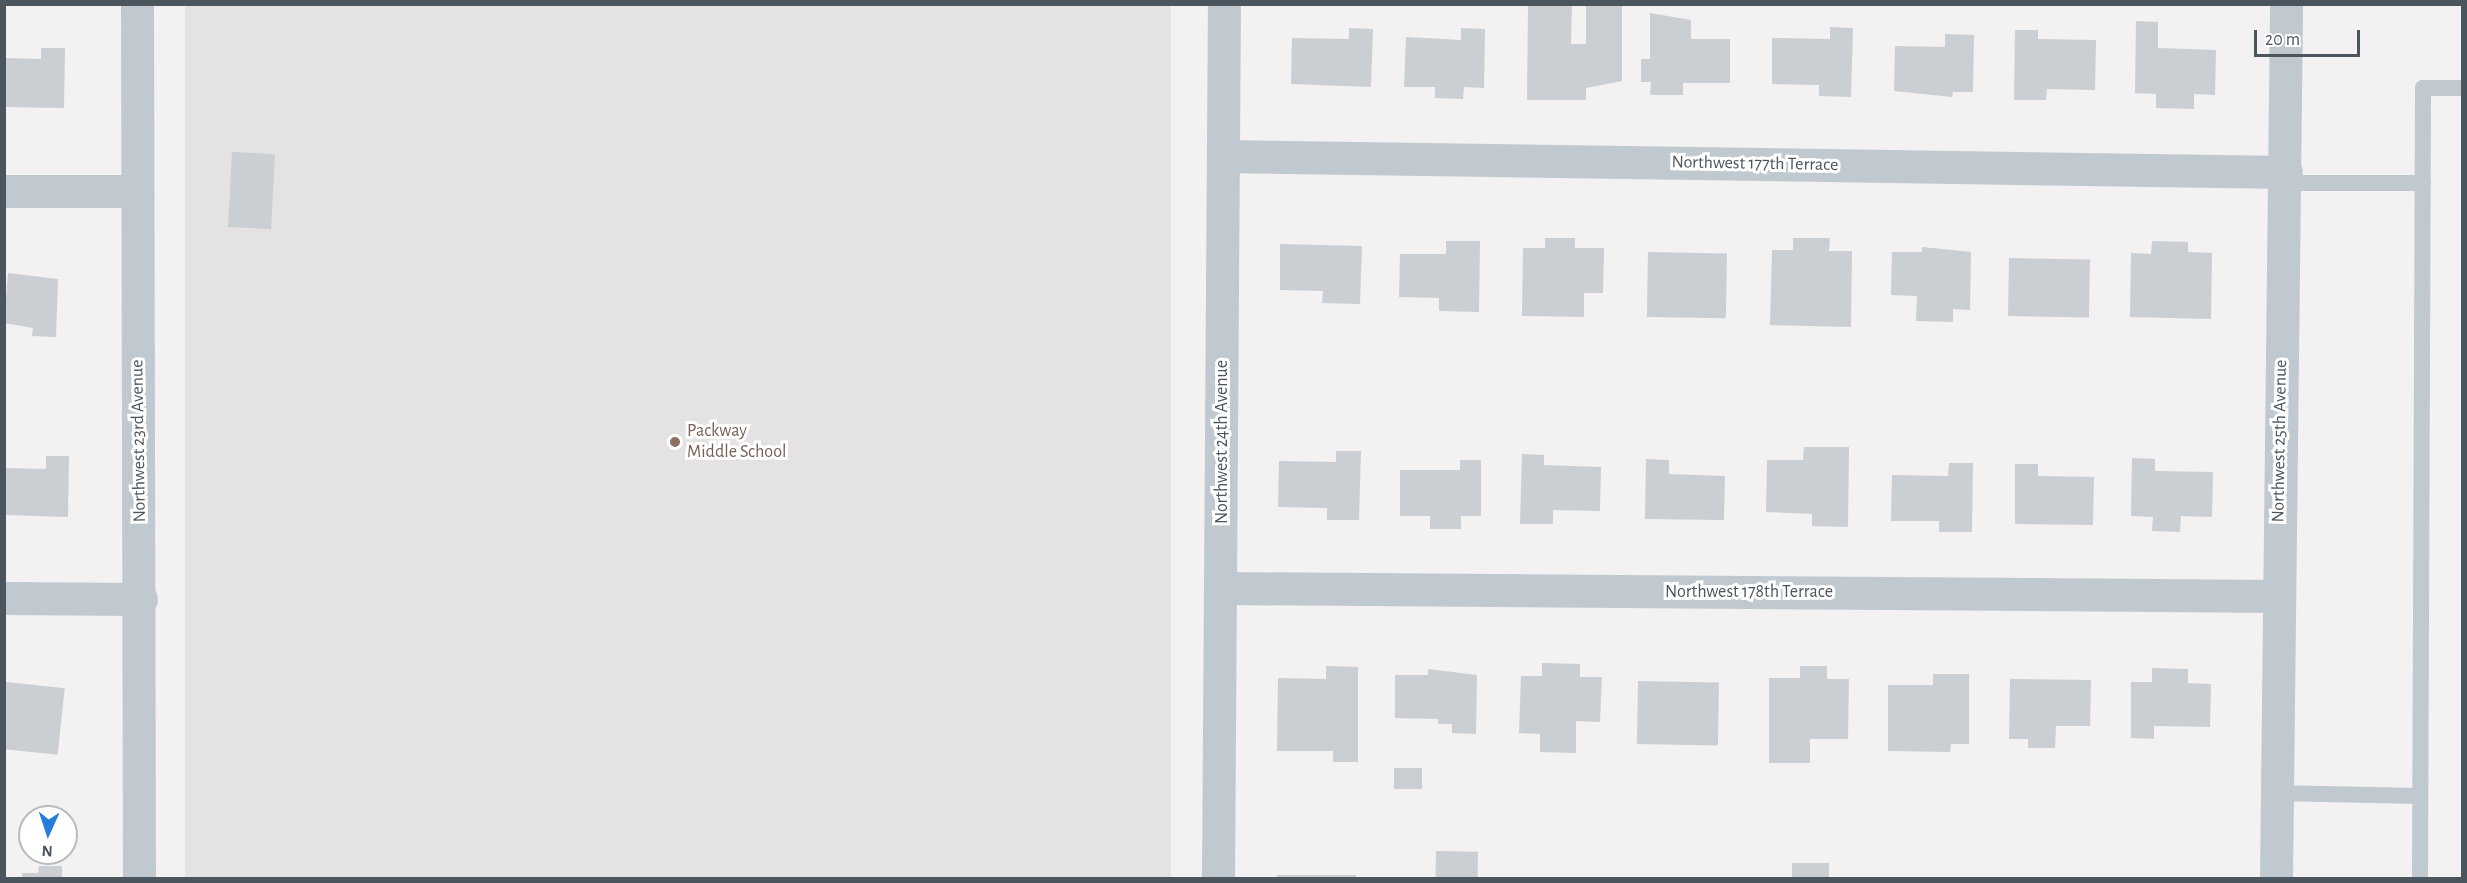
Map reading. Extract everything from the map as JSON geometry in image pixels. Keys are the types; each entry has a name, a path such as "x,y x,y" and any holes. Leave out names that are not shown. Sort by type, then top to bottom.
{"street":[{"name":"Northwest 23rd Avenue","path":"137,4 135,192 141,599 139,879"},
{"name":"Northwest 24th Avenue","path":"1218,879 1224,4"},
{"name":"Northwest 25th Avenue","path":"2276,879 2277,596 2286,177 2286,4"},
{"name":"Northwest 177th Terrace","path":"1223,156 2286,177"},
{"path":"4,191 135,192"},
{"name":"Northwest 178th Terrace","path":"1221,588 2277,596"},
{"path":"4,598 141,599"}],"lane":[{"path":"2420,879 2423,88 2463,88"},
{"path":"2286,177 2423,183"},
{"path":"2276,793 2420,796"}],"shaded area":[{"name":"Packway Middle School","path":"185,5 1171,5 1171,878 185,878"}],"building":[{"path":"1586,4 1622,4 1622,81 1586,88 1586,100 1527,100 1528,5 1572,5 1571,44 1586,44"},
{"path":"1650,13 1691,20 1691,39 1730,39 1730,83 1683,83 1683,95 1650,95 1651,82 1641,82 1641,59 1650,59"},
{"path":"2136,21 2158,22 2158,48 2216,50 2215,95 2194,94 2194,109 2156,108 2156,94 2135,93"},
{"path":"1830,27 1853,28 1851,97 1819,96 1819,85 1772,84 1772,38 1830,39"},
{"path":"1349,28 1373,29 1371,87 1291,84 1292,38 1349,39"},
{"path":"1461,28 1485,29 1484,88 1464,87 1463,99 1435,98 1435,87 1404,87 1406,37 1461,40"},
{"path":"2015,30 2038,30 2038,39 2096,40 2095,90 2047,89 2046,100 2014,100"},
{"path":"1945,34 1974,35 1973,92 1953,92 1952,97 1894,91 1895,46 1945,47"},
{"path":"41,48 65,48 64,108 4,107 4,58 41,59"},
{"path":"232,152 275,154 271,229 228,227"},
{"path":"1545,238 1575,238 1575,248 1604,248 1603,293 1584,293 1584,317 1522,316 1523,248 1545,248"},
{"path":"1793,238 1830,238 1829,251 1852,251 1851,327 1770,325 1772,250 1793,250"},
{"path":"1446,241 1480,241 1479,312 1439,311 1439,298 1399,297 1400,254 1446,254"},
{"path":"2152,241 2188,242 2188,252 2212,253 2211,319 2130,317 2131,253 2151,254"},
{"path":"1280,244 1362,246 1360,304 1322,303 1323,291 1280,290"},
{"path":"1922,247 1971,252 1970,310 1953,309 1953,322 1916,321 1917,296 1891,295 1892,252 1922,252"},
{"path":"1648,252 1727,253 1726,318 1647,317"},
{"path":"2009,258 2090,259 2089,317 2008,316"},
{"path":"8,273 58,279 56,337 32,336 33,328 4,323"},
{"path":"1804,447 1849,447 1848,527 1812,526 1812,514 1766,512 1767,460 1803,460"},
{"path":"1336,451 1361,451 1359,520 1327,520 1327,508 1278,507 1279,461 1336,462"},
{"path":"1522,454 1544,455 1544,465 1601,467 1600,511 1553,510 1553,524 1520,524"},
{"path":"46,456 69,456 68,517 4,515 4,468 46,469"},
{"path":"2132,458 2155,459 2155,471 2213,472 2212,517 2181,516 2180,532 2152,531 2153,517 2131,516"},
{"path":"1646,459 1669,460 1669,474 1725,476 1724,520 1645,519"},
{"path":"1460,460 1481,460 1481,516 1461,516 1461,529 1430,529 1430,516 1400,516 1400,470 1460,470"},
{"path":"1949,463 1973,463 1972,532 1939,532 1939,521 1891,521 1892,475 1948,476"},
{"path":"2015,464 2038,464 2038,476 2094,477 2093,525 2015,524"},
{"path":"1542,663 1580,664 1580,677 1602,677 1600,722 1576,721 1576,753 1540,752 1540,734 1519,733 1521,676 1542,676"},
{"path":"1326,666 1358,667 1358,762 1333,762 1333,751 1277,751 1278,678 1326,679"},
{"path":"1800,666 1827,666 1827,679 1849,679 1848,739 1810,739 1810,763 1769,763 1769,678 1800,678"},
{"path":"2152,668 2188,669 2188,683 2211,684 2210,727 2154,726 2154,739 2131,738 2131,682 2152,682"},
{"path":"1428,669 1477,675 1476,734 1452,733 1452,724 1438,724 1438,719 1395,718 1395,675 1428,675"},
{"path":"1933,674 1969,674 1969,744 1951,744 1950,752 1888,751 1888,685 1933,685"},
{"path":"2010,679 2091,680 2090,726 2056,726 2055,748 2028,748 2028,739 2009,739"},
{"path":"1638,681 1719,682 1718,745 1637,744"},
{"path":"6,682 65,688 58,755 4,749"},
{"path":"1394,768 1422,768 1422,789 1394,789"},
{"path":"1436,851 1478,852 1478,878 1436,878"},
{"path":"1792,863 1829,863 1829,878 1792,878"},
{"path":"39,866 62,866 62,878 22,878 22,873 38,873"},
{"path":"1277,875 1356,875 1356,878 1277,878"}],"place":[{"name":"Packway Middle School","path":"675,442"}]}
